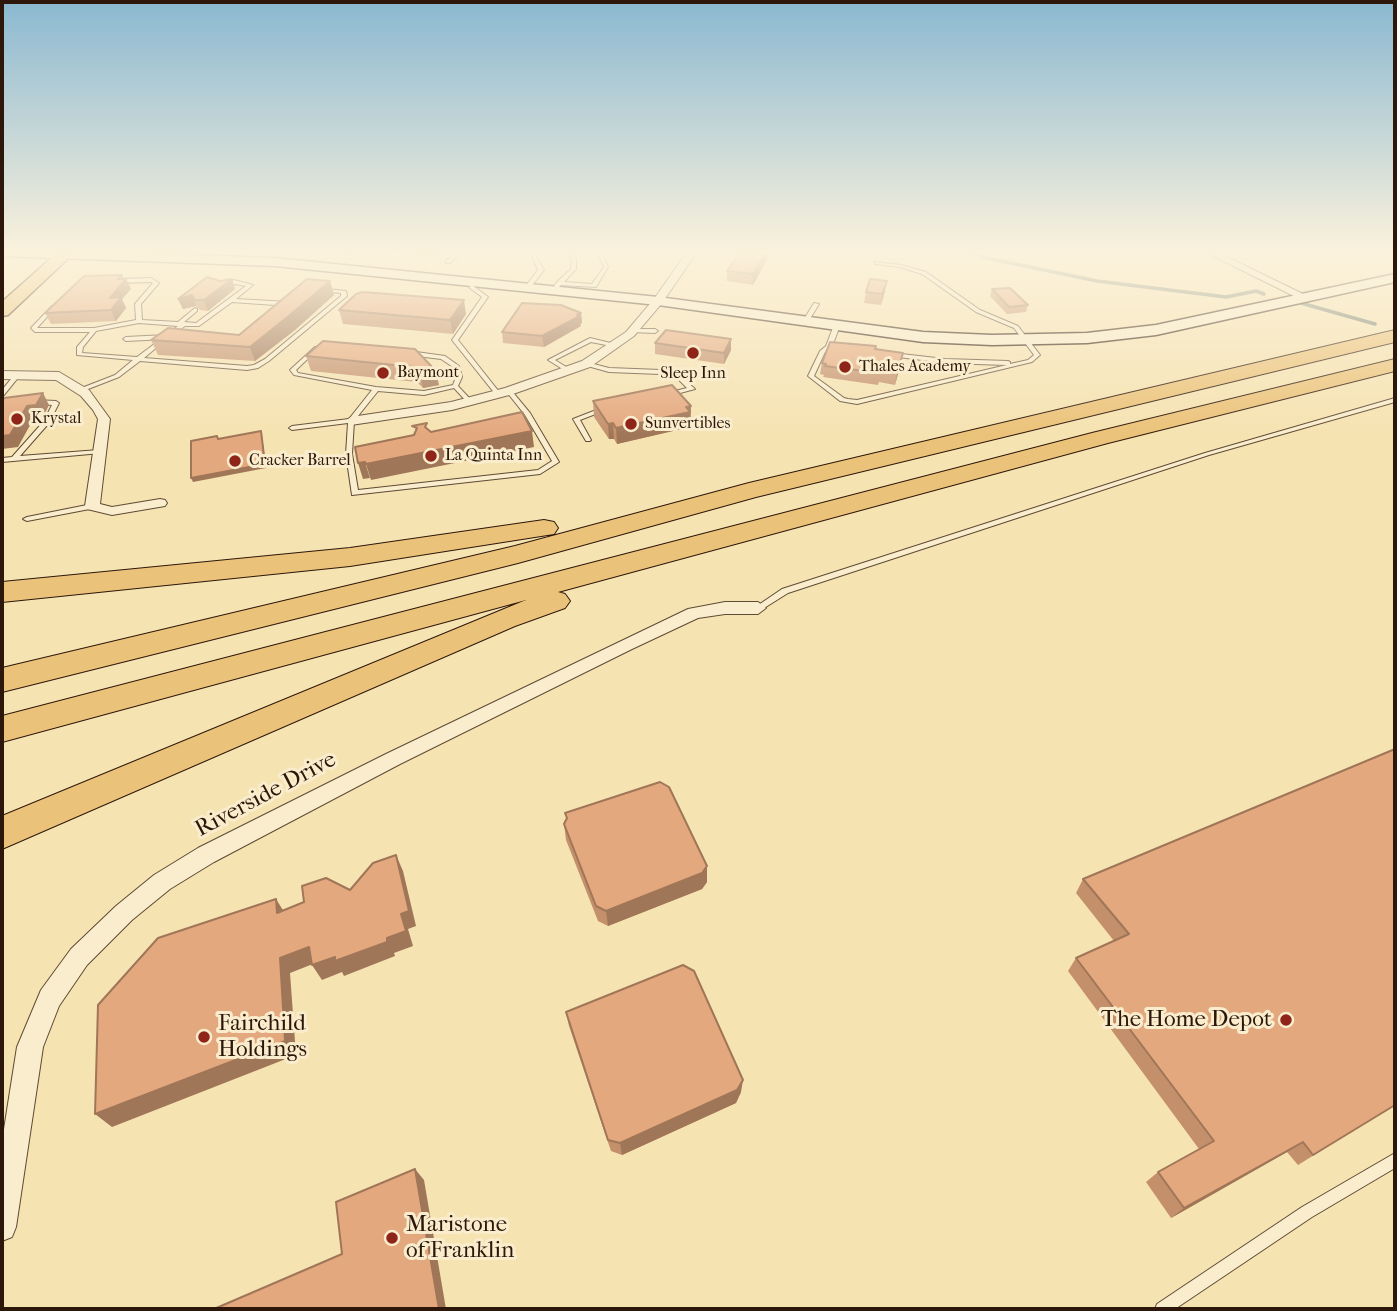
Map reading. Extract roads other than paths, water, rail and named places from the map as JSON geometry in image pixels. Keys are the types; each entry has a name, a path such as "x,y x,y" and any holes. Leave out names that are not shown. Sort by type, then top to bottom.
{"highway":[{"path":"2,680 518,554 749,491 1395,336"},
{"path":"2,729 1127,431 1395,365"},
{"path":"2,592 350,557 567,525 749,491"},
{"path":"2,833 504,619 758,528"}],"main road":[{"path":"748,313 923,337 1026,340 1087,338 1156,330 1231,313"}],"street":[{"path":"351,421 504,393 569,371 586,364 615,345 647,313"},
{"path":"2,375 59,376 80,390 99,409 104,419 92,506 112,511 160,502"},
{"name":"Riverside Drive","path":"2,1227 11,1107 30,1047 50,998 79,957 124,913 162,882 206,855 393,759 694,613 725,608 758,608"}],"lane":[{"path":"49,313 35,330 94,330 139,321 197,324 212,313"},
{"path":"139,313 139,321"},
{"path":"80,390 117,376 167,337 192,313"},
{"path":"94,330 80,347 79,354 256,367 323,313"},
{"path":"376,389 351,421 349,454 355,493 540,472 556,462 528,414 504,393 454,340 474,313"},
{"path":"806,321 811,313"},
{"path":"837,325 829,347 823,351 811,376 842,400 857,401 1035,359 1037,355 1016,327 983,313"},
{"path":"632,331 655,331"},
{"path":"126,339 181,338"},
{"path":"569,371 551,360 590,340 615,345"},
{"path":"829,347 842,348"},
{"path":"322,348 314,349 293,370 302,376 376,389 424,393 455,386"},
{"path":"398,352 443,357 456,366 459,377 455,386"},
{"path":"880,353 945,361 1020,363"},
{"path":"586,364 609,370 661,372 681,379 692,389 657,397"},
{"path":"2,394 18,374"},
{"path":"455,386 469,401"},
{"path":"14,459 47,422 56,402 52,400 27,403"},
{"path":"758,608 785,592 1207,454 1395,400"},
{"path":"588,440 576,419 612,407"},
{"path":"517,416 528,414"},
{"path":"292,428 351,421"},
{"path":"349,454 361,451"},
{"path":"2,460 99,452"},
{"path":"27,519 92,506"},
{"path":"1162,1309 1307,1212 1395,1160"}],"waterway":[{"path":"1337,313 1375,324"}],"place":[{"name":"Sleep Inn","path":"693,353"},
{"name":"Thales Academy","path":"845,367"},
{"name":"Baymont","path":"383,373"},
{"name":"Krystal","path":"17,419"},
{"name":"Sunvertibles","path":"631,424"},
{"name":"La Quinta Inn","path":"431,456"},
{"name":"Cracker Barrel","path":"235,461"},
{"name":"The Home Depot","path":"1286,1020"},
{"name":"Fairchild Holdings","path":"204,1037"},
{"name":"Maristone of Franklin","path":"392,1238"}]}
